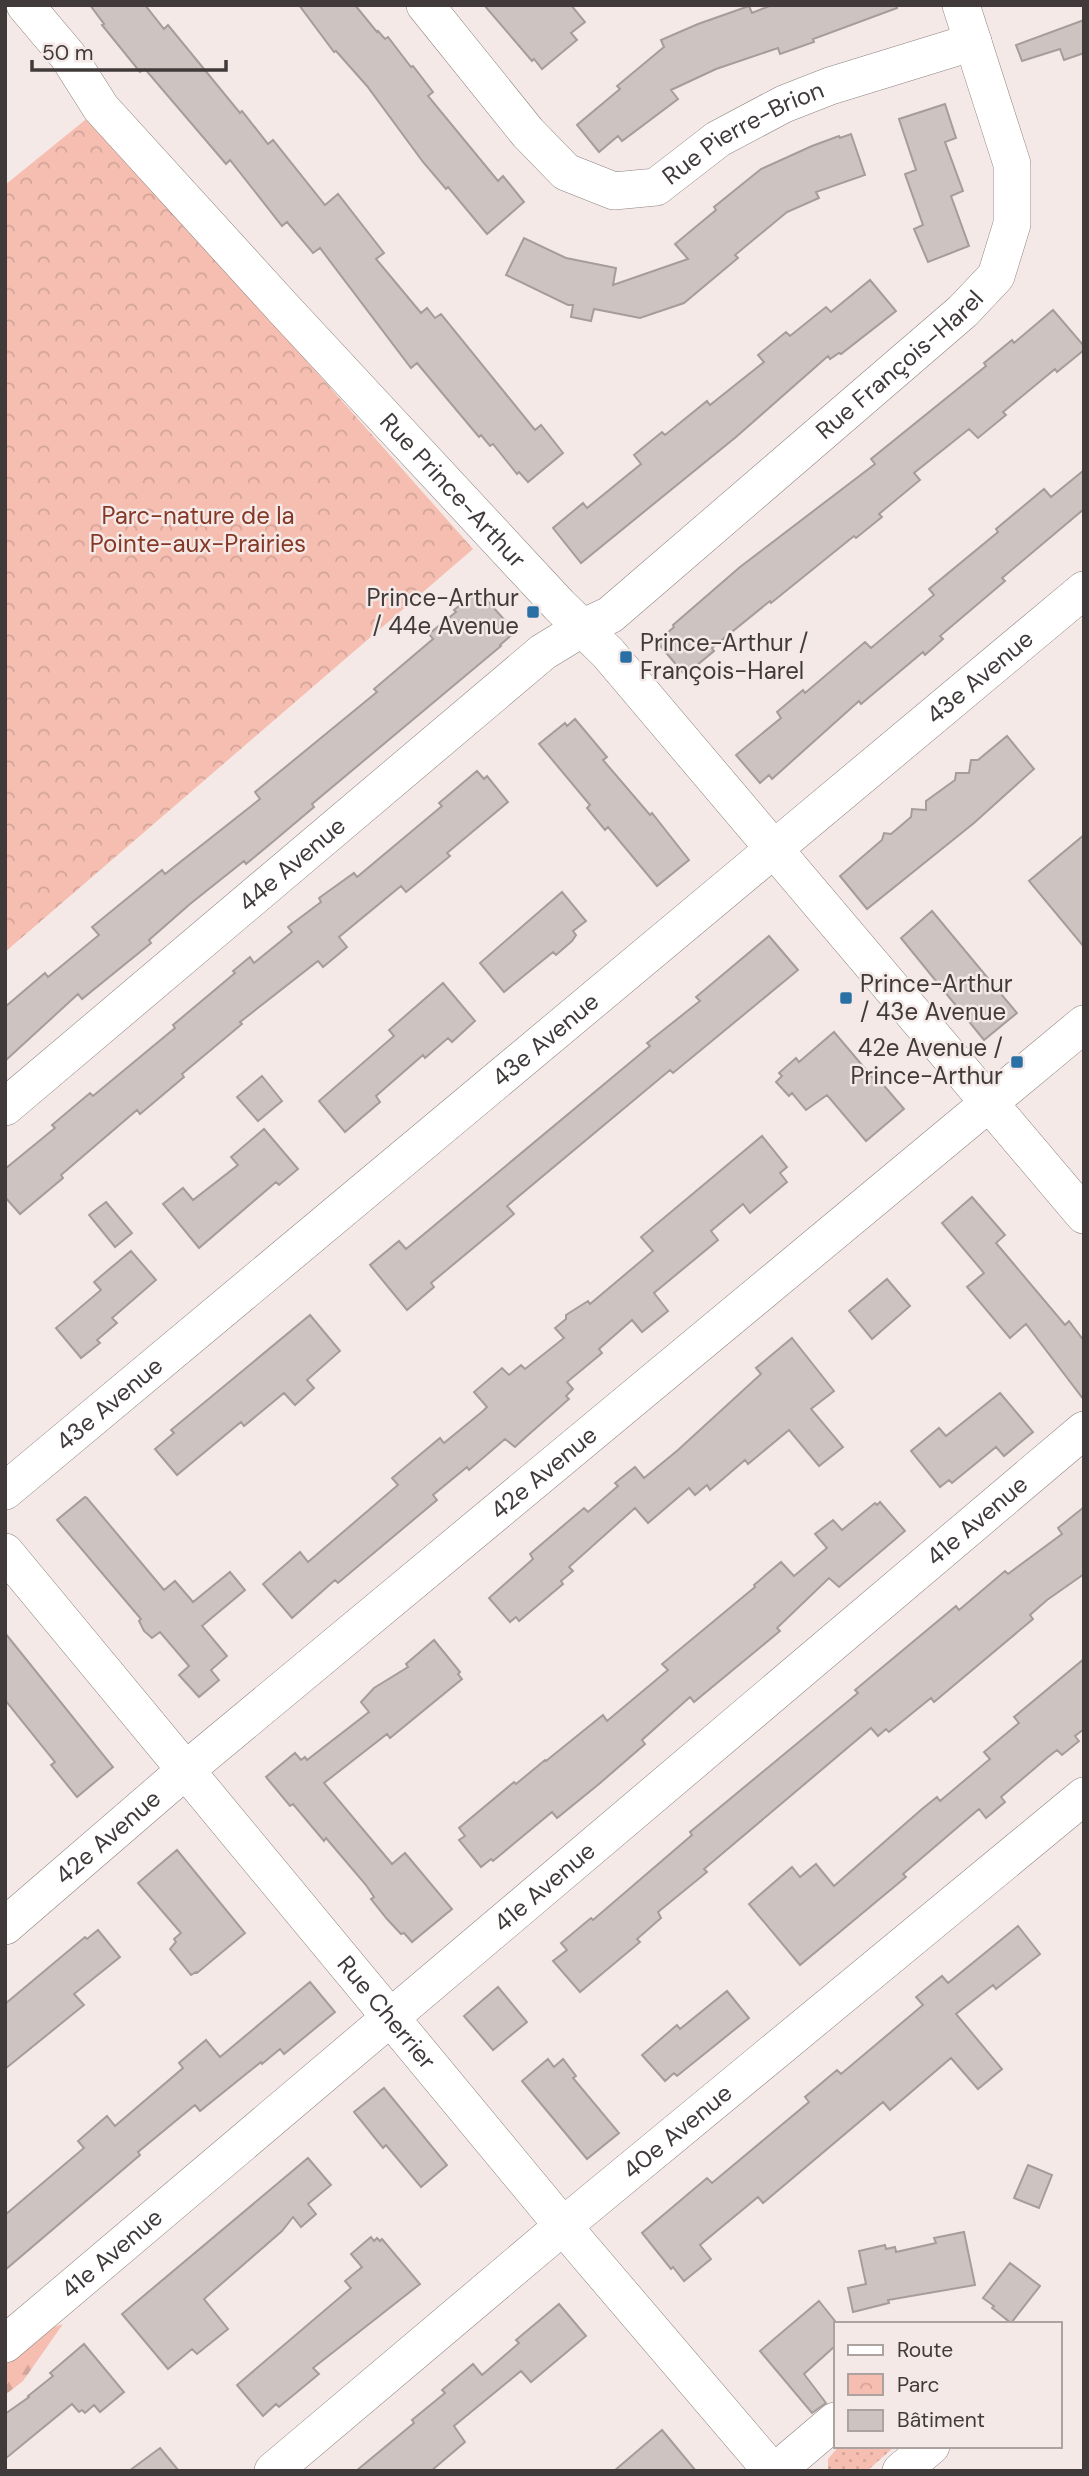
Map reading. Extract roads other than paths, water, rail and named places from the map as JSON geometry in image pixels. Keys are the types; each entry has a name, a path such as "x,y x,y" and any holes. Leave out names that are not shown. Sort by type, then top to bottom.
{"street":[{"name":"Rue Prince-Arthur","path":"25,5 68,56 101,108 559,605 584,627 1084,1214"},
{"name":"Rue Pierre-Brion","path":"425,5 528,133 566,172 614,191 656,187 718,139 784,104 830,86 973,43"},
{"name":"Rue François-Harel","path":"584,627 610,615 953,320 996,276 1013,224 1012,164 961,5"},
{"name":"43e Avenue","path":"5,1491 1084,590"},
{"name":"44e Avenue","path":"5,1107 543,652 584,627"},
{"name":"42e Avenue","path":"5,1926 187,1769 1084,1024"},
{"name":"41e Avenue","path":"5,2344 1084,1430"},
{"name":"Rue Cherrier","path":"5,1552 563,2226 774,2471"},
{"name":"40e Avenue","path":"273,2471 563,2226 1084,1796"},
{"path":"774,2471 834,2422"},
{"path":"901,2471 929,2448"}],"place":[{"name":"Prince-Arthur / 44e Avenue","path":"533,612"},
{"name":"Prince-Arthur / François-Harel","path":"626,657"},
{"name":"Prince-Arthur / 43e Avenue","path":"846,998"},
{"name":"42e Avenue / Prince-Arthur","path":"1017,1062"}],"park label":[{"name":"Parc-nature de la Pointe-aux-Prairies","path":"198,530"}]}
